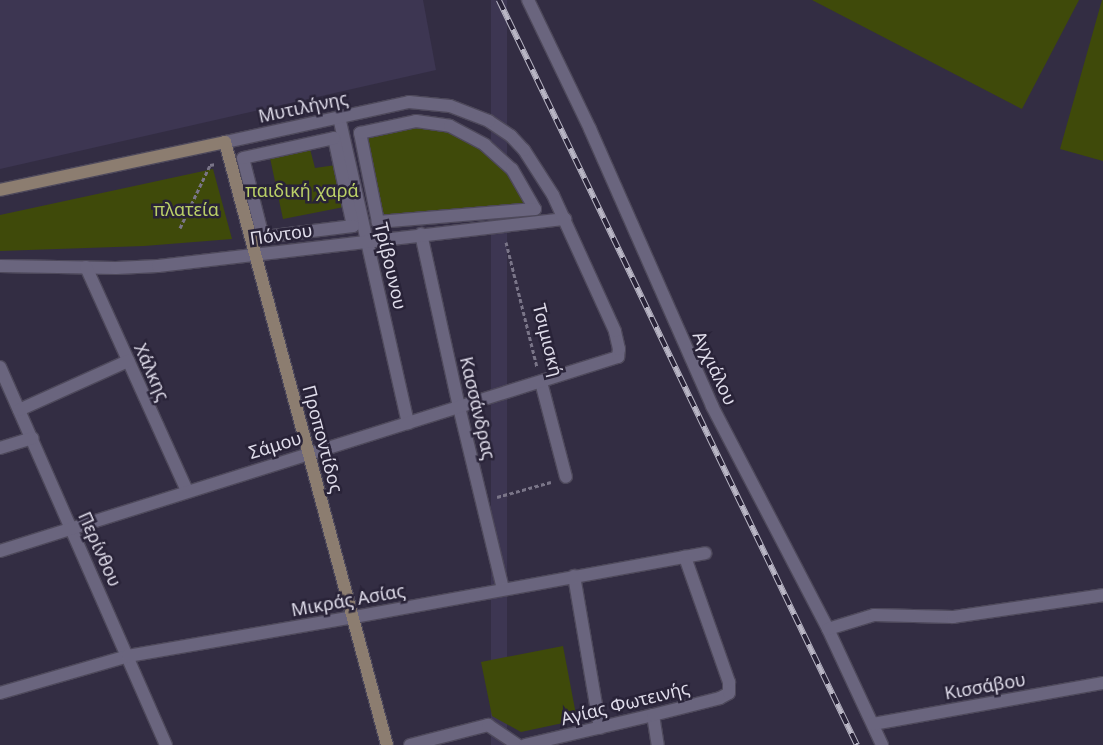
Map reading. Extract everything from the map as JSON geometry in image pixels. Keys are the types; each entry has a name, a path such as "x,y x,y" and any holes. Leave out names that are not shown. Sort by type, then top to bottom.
{"street":[{"name":"Αγχιάλου","path":"528,0 590,129 712,406 828,629 882,745"},
{"name":"Μυτιλήνης","path":"0,190 398,104 422,102 450,106 476,114 500,128 524,150 544,177 615,331 619,348 618,358"},
{"name":"Τρίβουνου","path":"340,117 408,423"},
{"path":"416,121 441,124 460,130 486,145 507,163 522,184 535,209 378,222 360,133 416,121"},
{"path":"334,138 353,226 263,236 243,158 334,138"},
{"name":"Προποντίδος","path":"224,142 354,617 387,745"},
{"name":"Πόντου","path":"0,266 158,266 368,240 565,219"},
{"name":"Κασσάνδρας","path":"421,234 459,407 503,589"},
{"name":"Χάλκης","path":"86,267 187,491"},
{"name":"Σάμου","path":"0,551 309,452 618,358"},
{"path":"20,410 128,361"},
{"name":"Περίνθου","path":"0,367 166,745"},
{"name":"Τσιμισκή","path":"541,382 566,477"},
{"path":"0,448 32,438"},
{"name":"Μικράς Ασίας","path":"0,693 128,656 705,553"},
{"name":"Αγίας Φωτεινής","path":"525,745 720,698 730,691 730,682 685,557"},
{"path":"574,576 600,728"},
{"path":"828,629 874,615 953,617 1103,595"},
{"name":"Κισσάβου","path":"873,724 1103,682"},
{"path":"653,715 658,745"},
{"path":"410,745 488,725 518,745"}],"path":[{"path":"180,228 210,165 230,161"},
{"name":"Τσιμισκή","path":"502,226 541,382"},
{"path":"481,502 566,477"}],"shaded area":[{"path":"0,0 423,0 436,70 0,169"},
{"path":"491,0 507,0 507,745 491,745"}],"green space":[{"path":"812,0 1079,0 1022,109"},
{"path":"1103,0 1103,161 1060,149"},
{"path":"411,126 442,128 470,140 506,168 530,206 381,219 364,137"},
{"name":"παιδική χαρά","path":"310,149 315,168 336,165 344,207 283,219 270,158"},
{"name":"πλατεία","path":"213,169 232,239 144,246 0,251 0,215"},
{"path":"563,646 577,720 521,732 492,716 481,662"}],"railway":[{"path":"499,0 857,745"}]}
